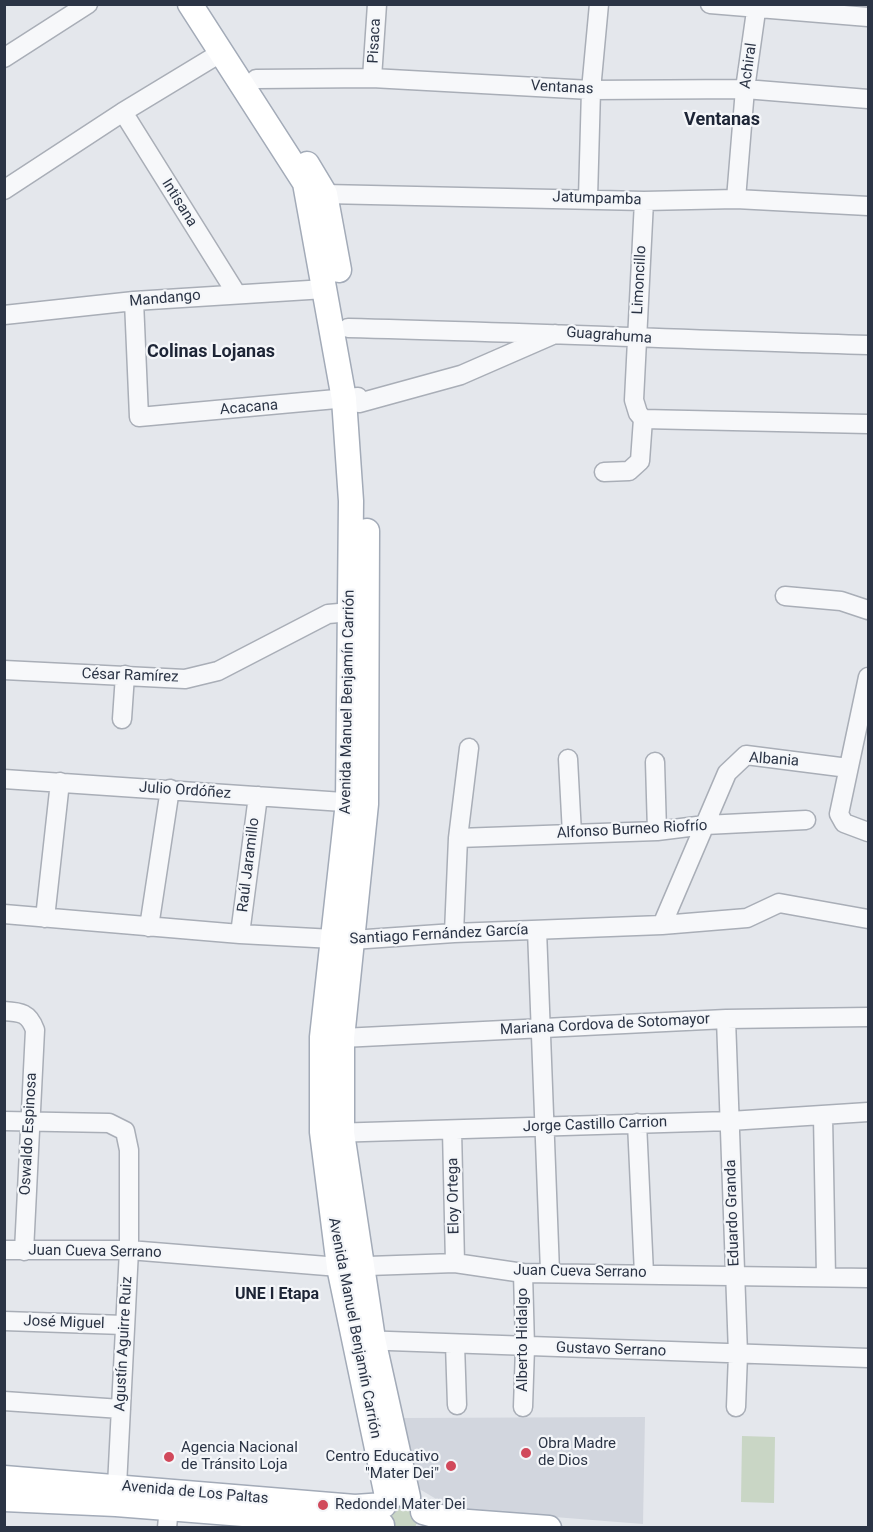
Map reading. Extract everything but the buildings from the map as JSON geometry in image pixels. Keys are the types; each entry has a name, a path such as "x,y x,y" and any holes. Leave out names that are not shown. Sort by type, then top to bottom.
{"main road":[{"name":"Avenida Manuel Benjamín Carrión","path":"190,4 305,183 326,289 354,400 350,612 357,803"},
{"name":"Avenida Manuel Benjamín Carrión","path":"207,4 256,79 325,194 348,328 366,501 357,803 343,940 342,1038 332,1133"},
{"name":"Avenida Manuel Benjamín Carrión","path":"343,940 322,1037 350,1266 398,1514"},
{"name":"Avenida de Los Paltas","path":"4,1478 117,1486 169,1509"},
{"name":"Avenida de Los Paltas","path":"4,1499 117,1504 169,1509 355,1507 495,1526 549,1527"}],"street":[{"path":"4,58 88,4"},
{"name":"Pisaca","path":"372,78 377,4"},
{"path":"588,198 591,90 599,4"},
{"path":"710,4 757,6 868,17"},
{"name":"Achiral","path":"736,199 745,89 757,6"},
{"path":"4,190 123,112 222,52"},
{"name":"Ventanas","path":"256,79 372,78 591,90 745,89 868,99"},
{"name":"Intisana","path":"123,112 236,293"},
{"name":"Jatumpamba","path":"325,194 644,201 736,199 868,206"},
{"name":"Limoncillo","path":"604,472 629,471 640,461 643,419 638,414 634,400 644,201"},
{"name":"Mandango","path":"4,315 134,301 326,289"},
{"name":"Acacana","path":"134,301 139,417 354,400 461,375 558,332"},
{"name":"Guagrahuma","path":"348,328 558,332 637,338 868,345"},
{"path":"643,419 868,424"},
{"path":"785,596 841,601 868,610"},
{"name":"César Ramírez","path":"4,670 185,679 218,671 328,614 350,612"},
{"path":"122,719 124,675"},
{"path":"868,676 839,814 844,823 868,832"},
{"path":"454,933 458,838 469,748"},
{"name":"Albania","path":"662,925 727,773 746,755 848,768"},
{"path":"568,759 572,834"},
{"path":"655,762 657,831"},
{"name":"Julio Ordóñez","path":"4,779 357,803"},
{"path":"45,918 60,782"},
{"path":"149,927 170,789"},
{"name":"Raúl Jaramillo","path":"240,934 258,796"},
{"name":"Alfonso Burneo Riofrío","path":"458,838 657,831 705,825 806,820"},
{"name":"Santiago Fernández García","path":"4,914 240,934 343,940 662,925 747,918 779,903 868,919"},
{"path":"537,930 550,1272"},
{"name":"Oswaldo Espinosa","path":"4,1011 22,1012 31,1018 35,1030 24,1251"},
{"name":"Mariana Cordova de Sotomayor","path":"342,1038 726,1019 868,1017"},
{"name":"Eduardo Granda","path":"726,1019 738,1354 736,1407"},
{"name":"Jorge Castillo Carrion","path":"332,1133 730,1121 868,1112"},
{"path":"823,1116 826,1277"},
{"path":"4,1121 29,1122"},
{"name":"Agustín Aguirre Ruiz","path":"29,1122 109,1123 125,1131 129,1150 129,1250 117,1486"},
{"path":"637,1123 644,1274"},
{"name":"Eloy Ortega","path":"452,1130 455,1263"},
{"name":"Juan Cueva Serrano","path":"4,1250 129,1250 350,1266 455,1263 524,1273 868,1278"},
{"name":"Alberto Hidalgo","path":"523,1407 524,1273"},
{"name":"José Miguel","path":"4,1321 124,1324"},
{"name":"Gustavo Serrano","path":"364,1339 525,1347 868,1358"},
{"path":"455,1344 457,1405"},
{"path":"4,1401 122,1409"}],"shaded area":[{"name":"Obra Madre de Dios","path":"645,1417 643,1524 453,1509 416,1487 401,1418"}],"green space":[{"path":"742,1436 775,1437 774,1503 741,1502"},
{"path":"410,1502 418,1521 415,1527 387,1527 389,1504"}],"place":[{"name":"Obra Madre de Dios","path":"526,1453"},
{"name":"Agencia Nacional de Tránsito Loja","path":"169,1457"},
{"name":"Centro Educativo \"Mater Dei\"","path":"451,1466"},
{"name":"Redondel Mater Dei","path":"323,1505"}],"district":[{"name":"Ventanas","path":"722,120"},
{"name":"Colinas Lojanas","path":"211,352"},
{"name":"UNE I Etapa","path":"277,1295"}]}
